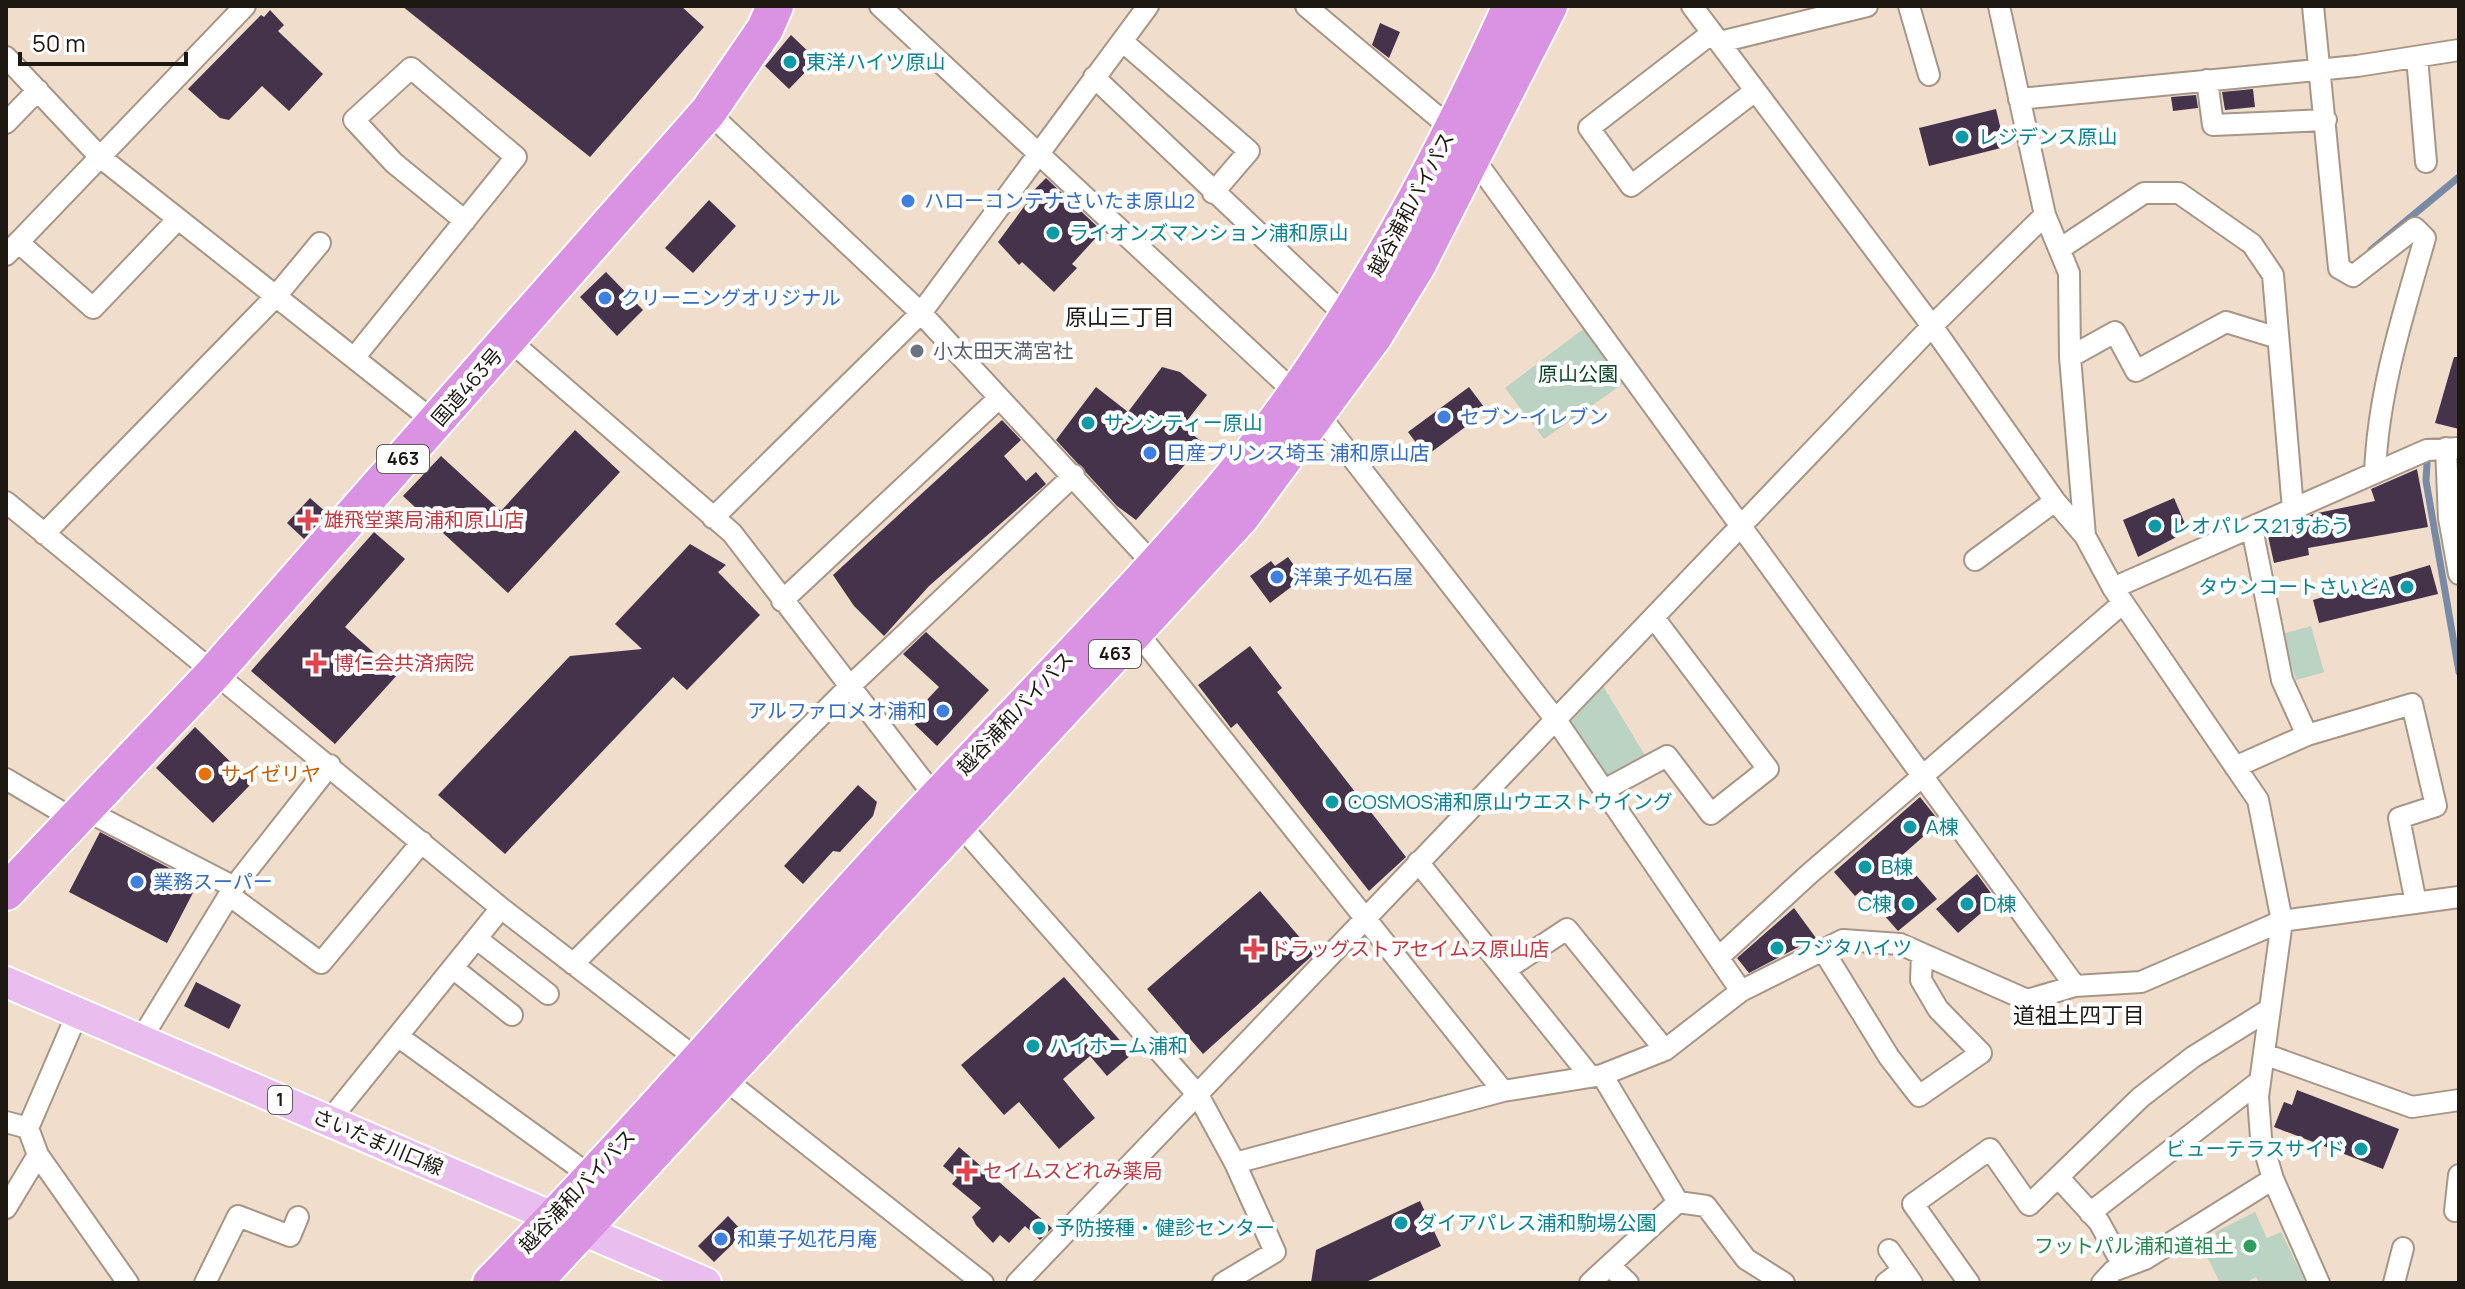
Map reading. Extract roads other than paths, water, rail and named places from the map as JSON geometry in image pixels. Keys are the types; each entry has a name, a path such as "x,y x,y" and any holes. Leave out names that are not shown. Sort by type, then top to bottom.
{"highway":[{"name":"国道463号","path":"6,892 213,674 708,112 765,29 775,6"},
{"name":"越谷浦和バイパス","path":"947,811 1136,631 1241,517 1307,404 1348,318 1452,129 1511,6"},
{"name":"越谷浦和バイパス","path":"491,1283 569,1225 947,811 1154,565 1220,491 1307,404 1404,288 1474,159 1549,6"},
{"name":"越谷浦和バイパス","path":"533,1283 569,1225 592,1177 710,1068"}],"main road":[{"name":"さいたま川口線","path":"6,982 706,1283"}],"street":[{"path":"178,219 93,308 12,248 245,6"},
{"path":"880,6 1307,404 1556,720 1741,991"},
{"path":"713,518 921,313 1148,6"},
{"path":"1306,6 1452,129"},
{"path":"1692,6 1932,326 2055,501 2085,536 2118,595 2258,800 2282,921 2260,1081 2261,1138 2273,1179 2319,1283"},
{"path":"1755,91 1631,186 1589,128 1716,38 1867,6"},
{"path":"1909,6 1929,75"},
{"path":"1999,6 2045,215 2069,273 2070,357 2085,536"},
{"path":"2313,6 2339,268 2353,276 2415,228 2425,238 2398,330 2377,427 2375,473"},
{"path":"1122,41 1249,151 1213,193"},
{"path":"2019,99 2321,69 2459,50"},
{"path":"6,57 100,157 436,423"},
{"path":"2417,57 2426,162"},
{"path":"354,358 465,221 516,157 411,68 354,120 394,163 465,221"},
{"path":"1094,77 1348,318"},
{"path":"2207,80 2213,125 2326,120"},
{"path":"6,123 38,90"},
{"path":"708,112 921,313 1154,565"},
{"path":"1474,159 2075,986"},
{"path":"2061,248 2144,193 2179,193 2252,244 2273,275 2293,509"},
{"path":"1017,1283 1932,326 2045,215"},
{"path":"44,534 276,296 320,243"},
{"path":"2070,357 2115,332 2136,371 2226,322 2278,338"},
{"path":"509,340 732,533 947,811 1198,1095 1235,1163 1275,1252 1223,1283"},
{"path":"782,601 999,398"},
{"path":"1719,957 1808,875 1923,779 2118,595 2252,528 2427,450 2452,448 2449,518 2459,574"},
{"path":"573,964 849,687 1074,475"},
{"path":"1975,560 2055,501"},
{"path":"6,502 501,908 983,1283"},
{"path":"2252,528 2282,680 2307,735"},
{"path":"1604,790 1667,756 1711,814 1768,769 1654,618"},
{"path":"1136,631 1503,1091"},
{"path":"2235,767 2307,735 2412,704 2436,806 2399,818 2416,903"},
{"path":"140,1041 232,891 330,765"},
{"path":"6,779 232,891 321,963 422,842"},
{"path":"1418,862 1505,970 1596,1075 1678,1202 1706,1206 1746,1259 1784,1283"},
{"path":"1235,1163 1503,1091 1596,1075 1665,1050 1741,991 1843,940 1900,944 2027,1000 2075,986 2141,982 2282,921 2459,897"},
{"path":"329,1121 501,908"},
{"path":"1505,970 1567,929 1665,1050"},
{"path":"477,939 548,994"},
{"path":"1823,950 1889,1057 1919,1096 1981,1053 1938,1009 1921,980 1922,954"},
{"path":"454,969 512,1015"},
{"path":"1969,1283 1913,1204 1990,1149 2029,1205 2141,1097 2193,1057 2270,1009"},
{"path":"77,1014 28,1128 38,1155 128,1283"},
{"path":"399,1037 592,1177"},
{"path":"2264,1054 2412,1107 2459,1100"},
{"path":"2090,1213 2260,1081"},
{"path":"6,1122 28,1128"},
{"path":"6,1208 38,1155"},
{"path":"2455,1211 2459,1175"},
{"path":"2058,1177 2090,1213 2124,1267"},
{"path":"2102,1283 2113,1271 2145,1259 2273,1179"},
{"path":"1590,1283 1678,1202"},
{"path":"205,1283 238,1216 290,1236 298,1217"},
{"path":"2394,1283 2403,1248"},
{"path":"1886,1283 1907,1277 1889,1250"},
{"path":"1610,1266 1628,1283"}],"waterway":[{"path":"2371,250 2459,177"},
{"path":"2427,463 2426,481 2459,672"}],"place":[{"name":"東洋ハイツ原山","path":"790,62"},
{"name":"レジデンス原山","path":"1962,137"},
{"name":"ハローコンテナさいたま原山2","path":"908,201"},
{"name":"ライオンズマンション浦和原山","path":"1053,233"},
{"name":"クリーニングオリジナル","path":"605,298"},
{"name":"小太田天満宮社","path":"917,351"},
{"name":"セブン-イレブン","path":"1444,417"},
{"name":"サンシティー原山","path":"1088,423"},
{"name":"日産プリンス埼玉 浦和原山店","path":"1150,453"},
{"name":"雄飛堂薬局浦和原山店","path":"308,520"},
{"name":"レオパレス21すおう","path":"2155,526"},
{"name":"洋菓子処石屋","path":"1277,577"},
{"name":"タウンコートさいどA","path":"2407,587"},
{"name":"博仁会共済病院","path":"316,663"},
{"name":"アルファロメオ浦和","path":"943,711"},
{"name":"サイゼリヤ","path":"205,774"},
{"name":"COSMOS浦和原山ウエストウイング","path":"1332,802"},
{"name":"A棟","path":"1910,827"},
{"name":"B棟","path":"1865,867"},
{"name":"業務スーパー","path":"137,882"},
{"name":"C棟","path":"1908,904"},
{"name":"D棟","path":"1967,904"},
{"name":"フジタハイツ","path":"1777,948"},
{"name":"ドラッグストアセイムス原山店","path":"1254,949"},
{"name":"ハイホーム浦和","path":"1033,1046"},
{"name":"ビューテラスサイド","path":"2361,1149"},
{"name":"セイムスどれみ薬局","path":"967,1171"},
{"name":"ダイアパレス浦和駒場公園","path":"1401,1223"},
{"name":"予防接種・健診センター","path":"1039,1228"},
{"name":"和菓子処花月庵","path":"721,1239"},
{"name":"フットパル浦和道祖土","path":"2250,1246"}],"district":[{"name":"原山三丁目","path":"1120,317"},
{"name":"道祖土四丁目","path":"2079,1015"}],"park label":[{"name":"原山公園","path":"1578,374"}]}
